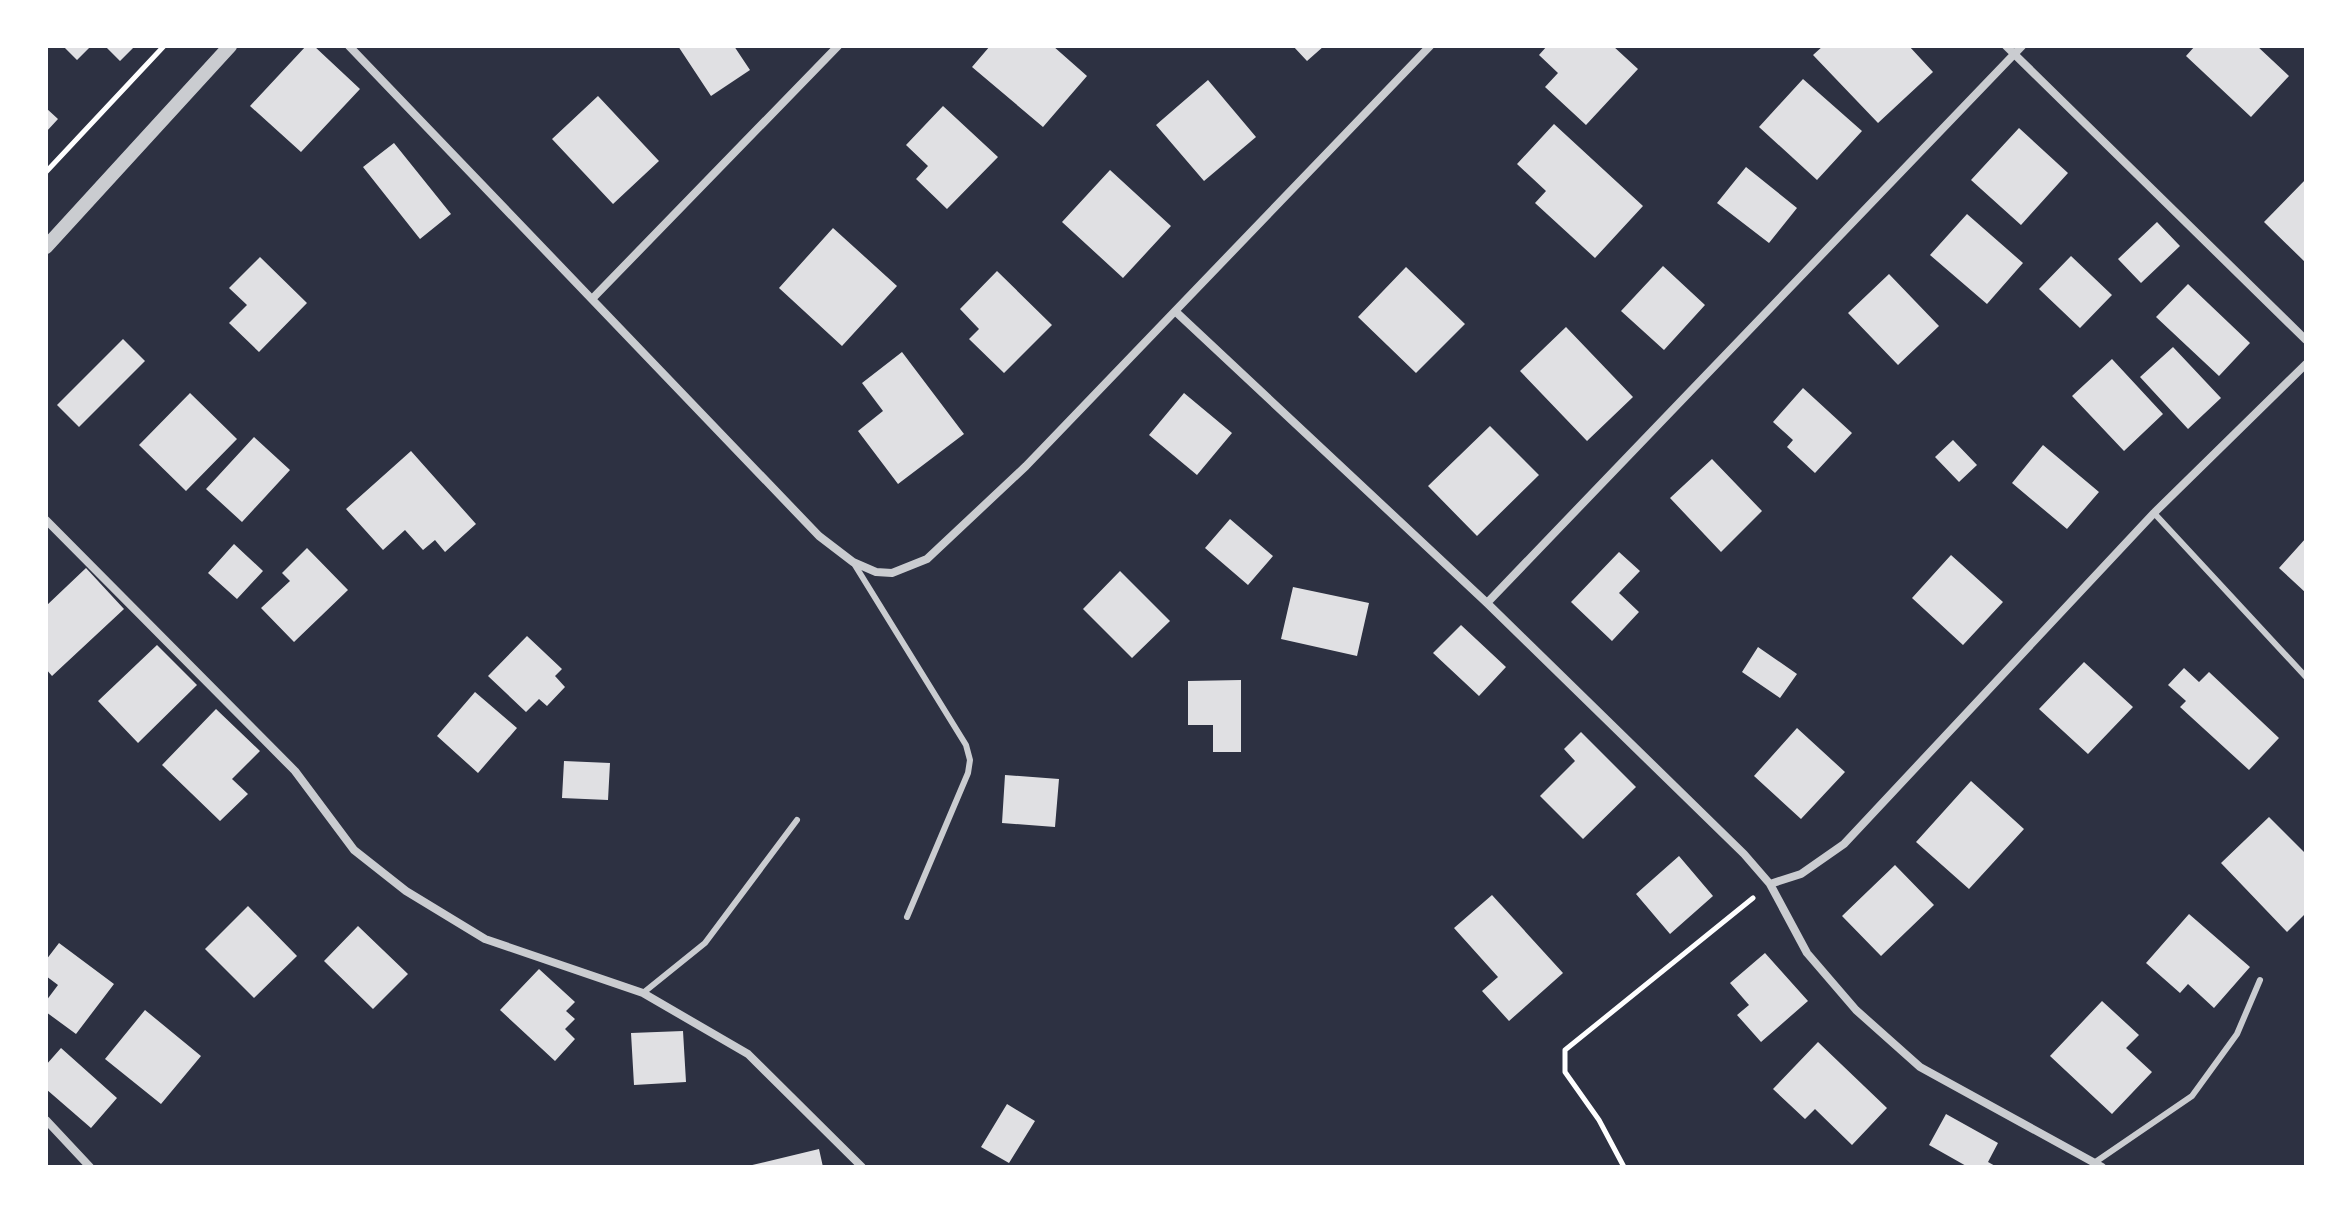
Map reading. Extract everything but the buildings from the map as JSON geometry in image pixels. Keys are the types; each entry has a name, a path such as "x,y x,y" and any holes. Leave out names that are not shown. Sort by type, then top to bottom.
{"street":[{"path":"46,247 230,46"},
{"path":"349,46 819,536 853,562 876,572 892,573 927,559 1026,466 1430,46"},
{"path":"592,299 838,46"},
{"path":"2006,46 2306,340"},
{"path":"1487,603 2022,46"},
{"path":"1175,311 1487,603 1770,884 1807,953 1856,1010 1920,1067 2098,1165"},
{"path":"1770,884 1801,874 1844,844 2154,513 2306,364"},
{"path":"46,520 295,771 354,850 406,891 485,939 643,993 748,1054 862,1167"},
{"path":"46,1120 90,1167"}],"lane":[{"path":"2154,513 2306,677"},
{"path":"853,562 966,745 970,760 968,773 907,917"},
{"path":"643,993 705,943 797,820"},
{"path":"2098,1165 2192,1096 2237,1034 2260,980"}],"path":[{"path":"46,172 164,46"},
{"path":"1624,1167 1599,1120 1565,1072 1565,1050 1770,884"}]}
